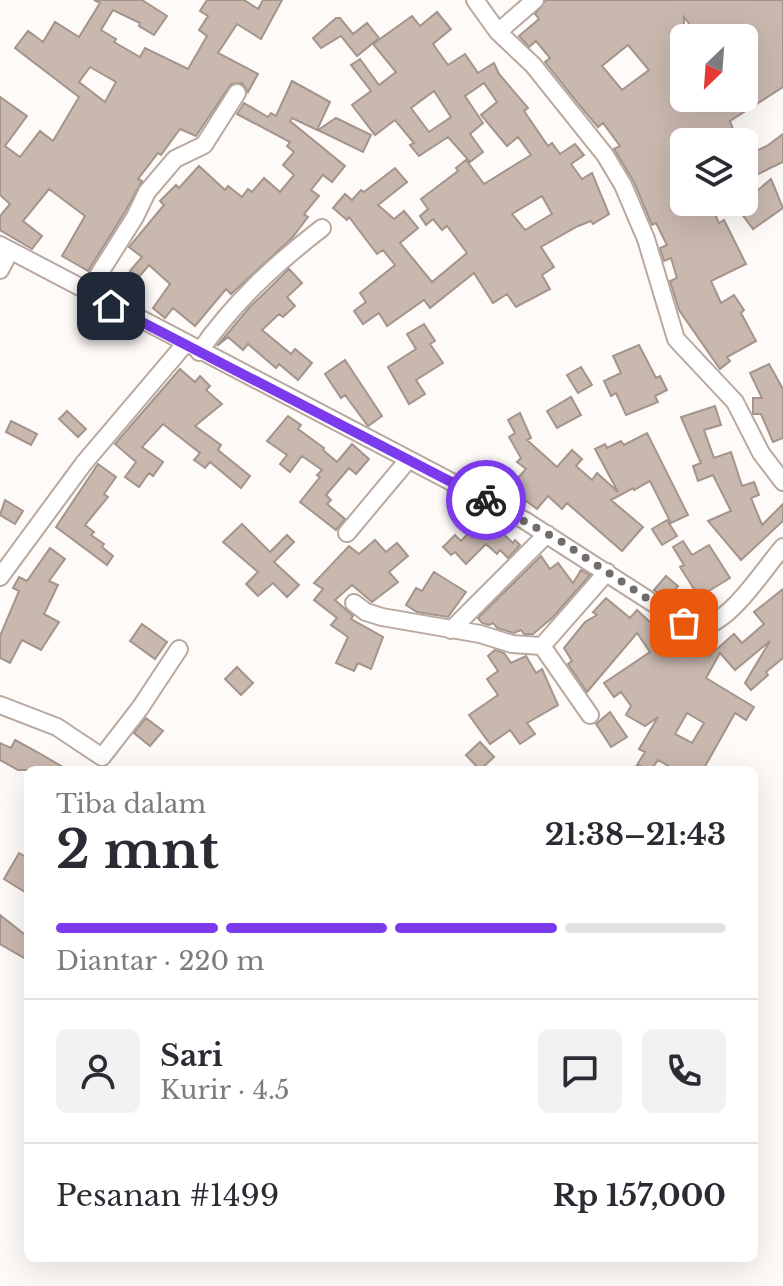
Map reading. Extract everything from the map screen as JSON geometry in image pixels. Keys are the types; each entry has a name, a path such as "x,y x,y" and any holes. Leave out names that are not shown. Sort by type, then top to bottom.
{"street":[{"path":"475,0 498,32 533,65 605,155 623,185 646,239 676,339 735,402 778,478"},
{"path":"498,32 535,0"},
{"path":"87,293 135,217 147,192 175,159 204,145 237,93"},
{"path":"0,577 84,463 270,269 322,228"},
{"path":"0,270 5,248 547,534 684,623 699,627 709,625 726,613 783,547"},
{"path":"347,533 408,460"},
{"path":"451,630 547,534"},
{"path":"542,646 607,572"},
{"path":"354,603 366,612 382,617 480,634 512,644 542,646"},
{"path":"542,646 590,715"},
{"path":"0,705 57,727 102,757 140,708 179,649"}],"building":[{"path":"94,0 142,0 167,16 154,35 139,26 140,23 113,10 101,30 116,39 114,42 140,57 145,48 188,69 207,36 199,30 208,16 200,11 207,0 244,0 258,9 263,0 282,0 261,39 237,24 218,53 258,74 248,92 242,83 231,84 196,136 180,129 161,155 158,153 138,179 142,181 88,271 62,256 85,216 49,189 23,221 42,236 32,249 0,230 0,216 10,204 0,195 0,97 27,116 5,146 20,157 40,131 53,141 79,97 15,48 28,31 43,42 55,22 79,37 100,3","holes":["90,67 116,82 105,102 79,82"]},
{"path":"546,0 783,0 783,87 758,103 758,24 689,24 684,17 684,24 670,24 670,112 744,112 730,121 732,128 670,128 670,216 716,216 719,223 724,220 746,264 711,281 721,303 734,295 744,310 741,313 756,341 727,357 730,361 720,369 679,310 670,281 677,278 671,258 664,261 660,248 667,245 656,223 652,225 634,182 614,149 620,146 603,123 598,127 545,62 550,58 536,41 529,47 519,36 539,19 535,14","holes":["628,45 649,70 622,90 602,66"]},
{"path":"437,12 451,29 433,44 448,65 465,54 478,73 494,63 499,74 528,108 524,111 548,146 552,143 560,154 575,144 584,155 571,164 582,179 592,173 609,214 593,224 591,221 578,226 541,247 554,267 542,275 550,289 516,307 507,294 493,303 474,273 430,308 424,300 387,326 379,313 363,324 354,311 366,302 360,293 395,265 383,250 377,254 349,217 347,220 333,208 345,194 352,200 361,190 364,192 395,168 407,182 378,205 394,219 404,211 418,228 400,243 432,282 467,253 447,226 442,230 433,219 426,225 420,216 428,209 421,199 458,171 456,168 466,160 484,184 531,155 518,137 507,146 481,115 497,102 484,83 465,96 483,123 470,134 483,152 470,162 448,137 419,156 410,145 414,143 395,120 375,135 352,105 371,91 351,65 360,59 379,85 396,72 373,44 412,16 420,26","holes":["434,91 451,117 429,132 411,108","542,196 552,214 525,230 512,214"]},
{"path":"340,18 353,34 367,23 379,38 357,56 341,36 321,48 313,38"},
{"path":"292,81 330,102 317,130 292,118 290,121 345,166 332,182 323,175 311,190 319,196 304,214 308,217 292,238 231,294 226,289 195,326 173,308 165,318 153,308 170,284 149,265 138,278 130,271 142,257 129,247 164,205 160,201 176,185 179,188 199,166 225,190 228,186 242,197 248,189 252,192 264,178 280,192 294,175 283,165 294,152 287,146 290,142 237,114 244,103 268,117 271,113 276,116"},
{"path":"336,118 371,135 363,152 318,130"},
{"path":"783,134 783,162 758,174 758,150"},
{"path":"771,179 783,208 753,229 743,216 758,216 758,190"},
{"path":"289,269 302,283 287,297 295,306 283,317 279,314 262,330 291,354 295,349 312,363 298,380 279,364 276,368 248,344 243,350 228,337 217,346 249,308"},
{"path":"424,324 435,341 430,344 443,363 416,380 425,394 409,404 388,367 416,349 407,334"},
{"path":"639,345 656,378 660,376 667,390 655,396 658,402 626,415 616,393 611,396 604,381 621,373 613,356"},
{"path":"345,360 382,416 368,426 345,395 341,398 325,374"},
{"path":"769,364 783,389 783,438 773,442 761,414 753,414 753,398 762,398 750,373"},
{"path":"581,367 592,385 578,393 567,375"},
{"path":"180,369 195,382 200,376 210,386 206,390 222,404 195,426 221,445 218,450 250,476 241,488 210,462 205,468 194,460 200,453 163,424 142,447 163,462 153,476 149,473 139,487 125,477 136,462 115,444"},
{"path":"571,397 581,415 557,428 547,411"},
{"path":"715,406 721,425 704,430 714,458 731,452 742,486 754,482 759,495 751,498 762,525 783,504 783,521 741,560 708,521 731,511 713,475 698,481 693,466 701,463 681,417"},
{"path":"67,411 86,429 78,437 59,419"},
{"path":"520,413 531,438 527,440 557,467 572,450 582,459 576,466 592,480 597,473 618,492 595,449 605,444 607,448 621,441 624,445 647,433 688,515 671,523 650,481 611,500 643,527 622,551 567,503 562,509 548,496 537,509 509,488 526,469 517,462 521,458 509,437 515,433 508,420"},
{"path":"288,416 301,425 298,429 337,462 352,444 369,459 356,474 349,468 326,495 331,500 327,504 345,519 336,530 300,502 322,470 302,456 290,472 280,464 287,455 267,441"},
{"path":"11,421 37,434 31,445 6,432"},
{"path":"98,464 116,477 104,494 108,497 85,525 113,556 107,565 56,527"},
{"path":"5,500 23,511 15,524 0,515"},
{"path":"482,519 495,531 497,528 513,543 515,540 520,545 508,558 500,550 497,554 486,544 466,564 455,552 451,555 443,547 455,535 461,541"},
{"path":"667,520 677,536 662,545 652,529"},
{"path":"242,524 270,552 287,535 294,542 274,562 299,585 287,597 273,583 258,596 246,584 258,572 223,542"},
{"path":"375,540 386,552 397,543 408,556 389,572 398,582 372,602 352,585 335,600 353,616 351,619 383,637 371,669 358,663 354,671 336,663 348,637 331,625 337,618 314,600 323,589 314,583 349,546 359,554"},
{"path":"683,541 692,555 709,545 730,578 699,597 680,567 684,565 673,547"},
{"path":"50,548 65,559 49,581 58,585 44,614 59,622 41,650 22,640 10,663 0,658 0,636 19,591 13,588 19,577 27,581"},
{"path":"541,556 550,569 558,563 573,583 581,570 590,575 553,617 533,634 524,634 521,630 514,633 497,628 493,623 482,623 478,618"},
{"path":"434,572 466,592 448,617 417,612 406,605 416,588 422,591"},
{"path":"666,576 678,586 667,599 654,590"},
{"path":"783,589 783,658 751,690 745,683 770,641 735,670 720,653 706,678 754,707 746,720 735,713 705,766 669,766 658,760 654,766 637,765 645,752 639,749 658,717 645,726 626,715 631,706 621,692 614,697 604,683 650,652 637,633 587,692 568,664 572,661 564,648 585,622 597,615 593,612 606,598 630,618 637,610 662,633 671,627 685,644 696,637 709,656 734,634 742,643 764,624 754,612","holes":["687,713 704,723 692,743 675,734"]},
{"path":"142,624 167,642 155,659 130,641"},
{"path":"495,650 504,653 511,663 526,656 536,673 542,669 558,705 527,723 535,734 520,744 510,730 490,744 469,715 498,695 487,679 498,671 488,656"},
{"path":"237,667 253,683 241,695 225,679"},
{"path":"610,712 627,737 611,747 596,724"},
{"path":"146,718 163,731 150,746 134,733"},
{"path":"15,740 61,766 24,766 24,770 18,770 0,760 0,743 11,748"},
{"path":"480,742 494,757 484,766 476,766 466,755"},
{"path":"19,853 24,856 24,892 4,879"},
{"path":"0,915 24,934 24,958 0,944"}],"way so far":[{"path":"486,500 562,542 684,623"}],"route":[{"path":"111,306 486,500"}]}
